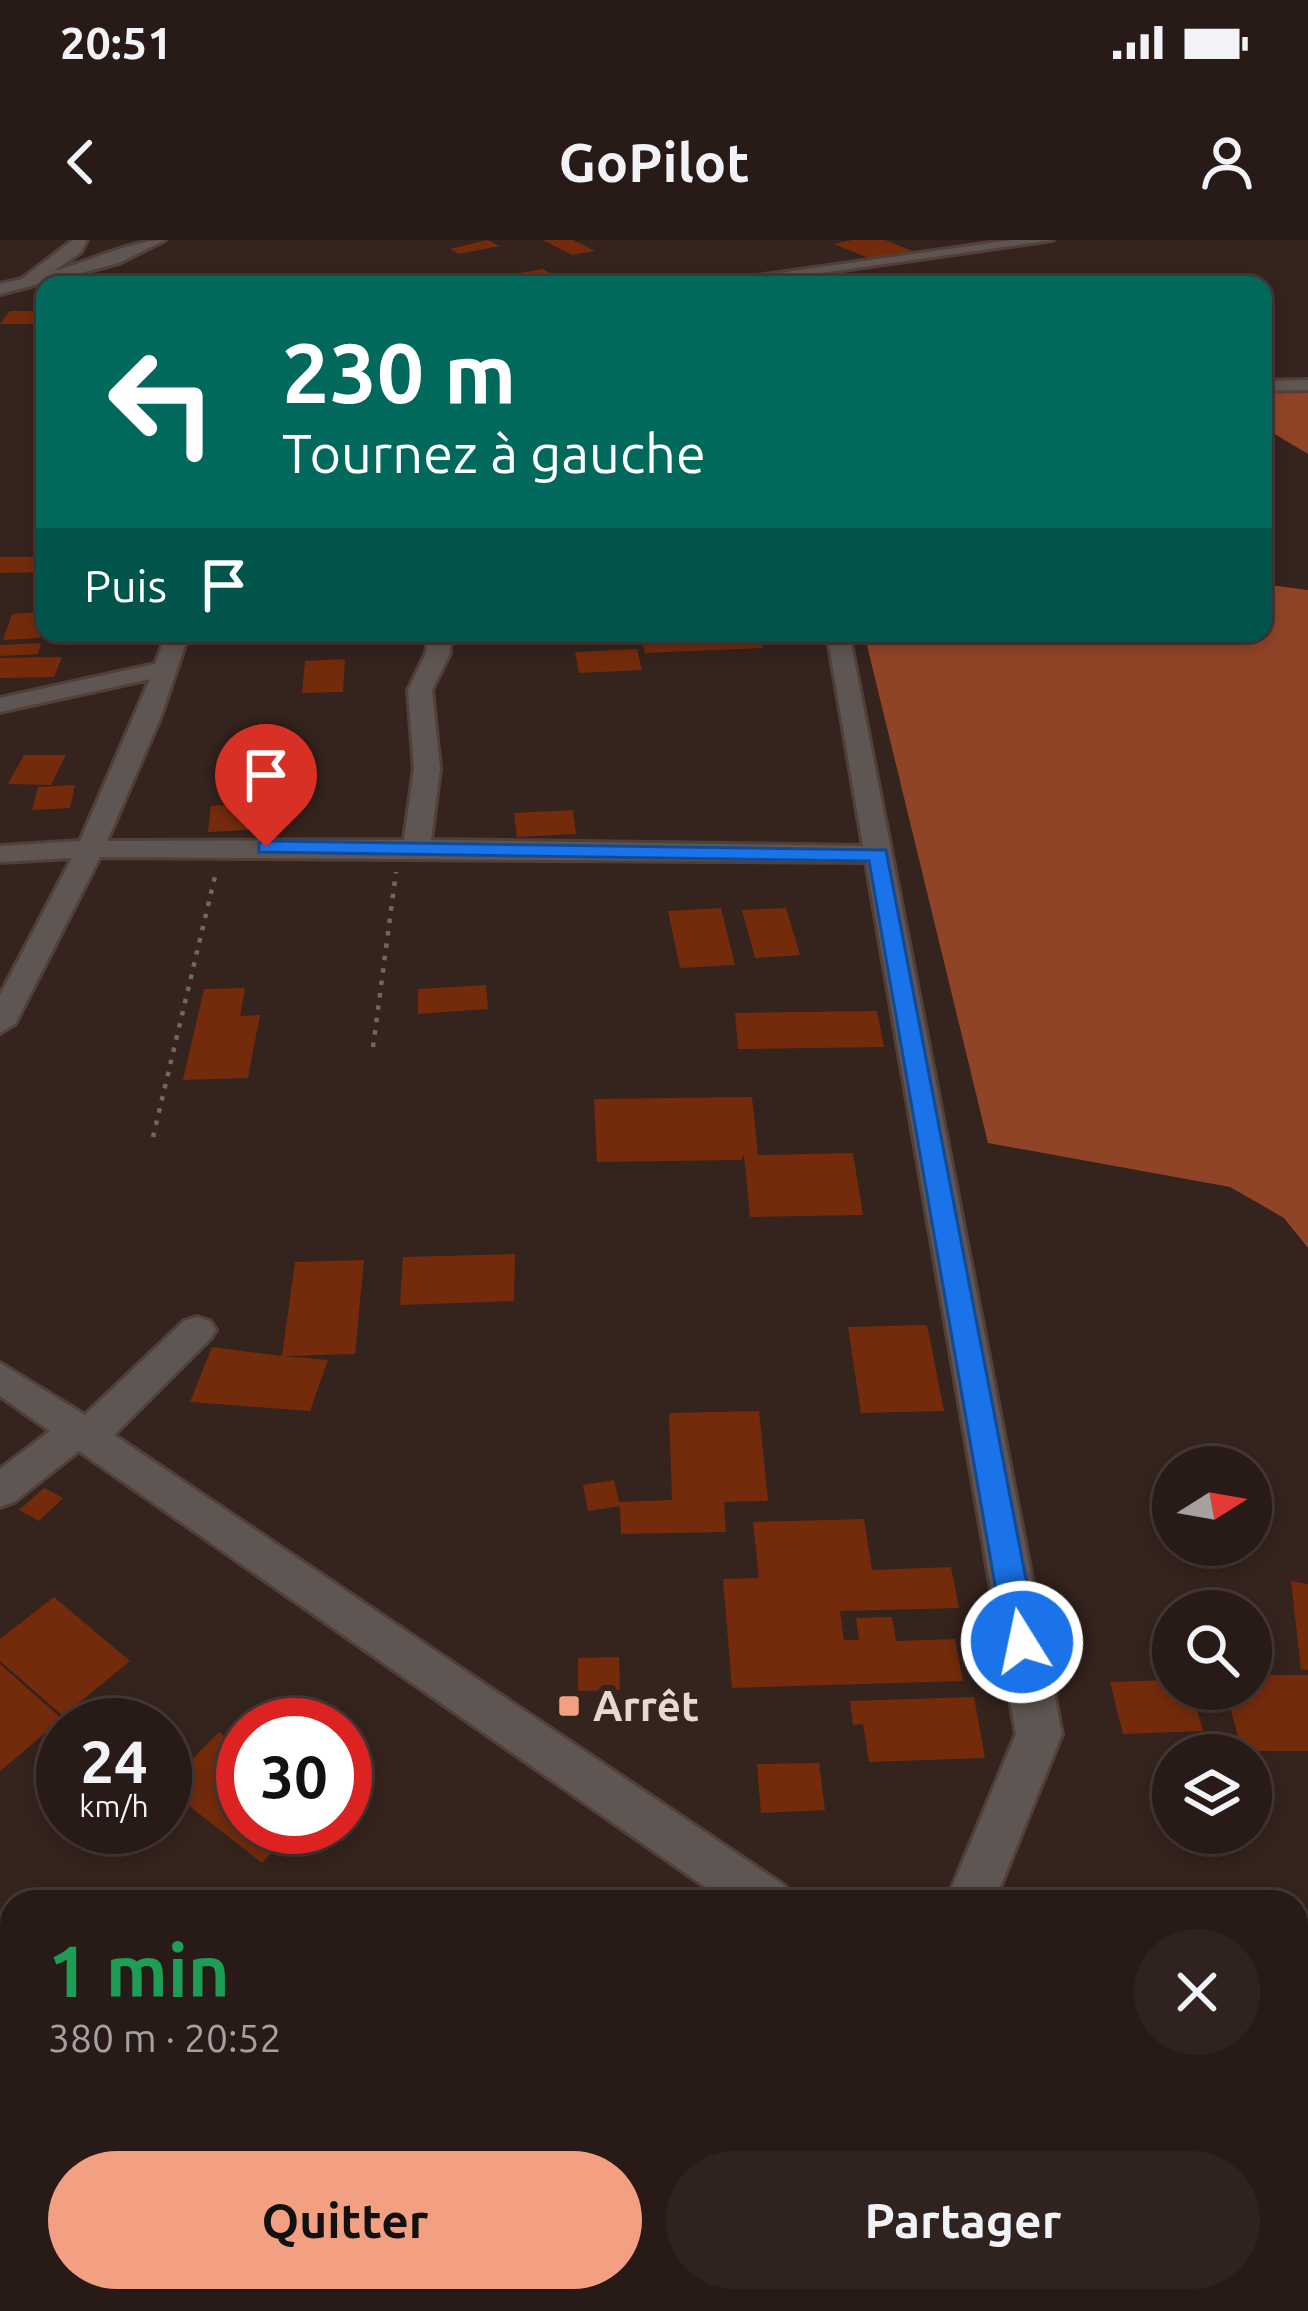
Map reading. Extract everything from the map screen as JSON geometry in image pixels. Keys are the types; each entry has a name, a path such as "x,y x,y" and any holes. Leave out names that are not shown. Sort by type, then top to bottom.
{"street":[{"path":"45,276 80,240"},
{"path":"62,276 158,240"},
{"path":"770,276 1046,240"},
{"path":"841,252 860,264"},
{"path":"0,290 36,284"},
{"path":"1272,386 1308,385"},
{"path":"0,1024 90,849 149,716 174,642"},
{"path":"408,848 428,770 420,690 439,642"},
{"path":"840,642 1039,1734 975,1890"},
{"path":"0,705 164,669"},
{"path":"0,854 222,847 878,854"},
{"path":"77,1430 90,1435 196,1330"},
{"path":"0,1377 750,1890"},
{"path":"0,1492 77,1430"}],"path":[{"path":"153,1137 222,847"},
{"path":"373,1047 408,848"}],"shaded area":[{"path":"1272,383 1308,383 1308,454 1272,432"},
{"path":"1272,585 1308,590 1308,1248 1284,1218 1230,1187 988,1143 866,642 1272,642"}],"building":[{"path":"487,240 500,246 459,254 450,249"},
{"path":"543,240 573,240 595,251 572,255"},
{"path":"885,240 912,251 871,259 834,244"},
{"path":"543,269 555,276 502,276"},
{"path":"10,311 36,311 36,324 0,324"},
{"path":"0,557 36,557 36,572 0,573"},
{"path":"36,613 36,638 3,640 12,614"},
{"path":"642,642 761,642 763,648 645,653"},
{"path":"41,643 38,654 0,656 0,645"},
{"path":"637,649 642,670 579,673 575,652"},
{"path":"62,657 54,677 0,678 0,658"},
{"path":"345,659 343,692 302,693 305,661"},
{"path":"24,755 66,755 51,785 8,784"},
{"path":"75,785 70,808 32,810 38,787"},
{"path":"267,803 265,829 208,832 211,806"},
{"path":"573,810 576,834 517,837 514,813"},
{"path":"721,908 735,965 680,968 668,911"},
{"path":"786,908 800,955 755,958 742,910"},
{"path":"486,985 488,1009 418,1014 418,989"},
{"path":"245,988 240,1016 260,1015 248,1078 183,1080 204,989"},
{"path":"877,1011 884,1047 738,1049 735,1013"},
{"path":"752,1097 758,1155 853,1153 863,1215 750,1217 744,1155 741,1160 597,1162 594,1099"},
{"path":"515,1254 514,1301 400,1305 403,1257"},
{"path":"364,1260 355,1354 282,1356 295,1262"},
{"path":"927,1325 944,1411 861,1413 848,1327"},
{"path":"212,1347 328,1360 310,1411 190,1402"},
{"path":"759,1411 768,1501 724,1502 726,1532 621,1534 620,1506 588,1511 583,1485 614,1480 619,1502 672,1500 669,1413"},
{"path":"44,1488 63,1498 39,1521 19,1510"},
{"path":"864,1519 872,1570 951,1567 959,1608 840,1611 844,1640 859,1640 856,1618 892,1617 896,1641 955,1639 963,1681 732,1688 723,1579 759,1578 753,1522"},
{"path":"1291,1581 1308,1584 1308,1670 1301,1669"},
{"path":"54,1597 130,1661 85,1698 42,1698 0,1661 0,1639"},
{"path":"619,1657 620,1690 578,1691 578,1658"},
{"path":"0,1664 38,1698 36,1741 0,1771"},
{"path":"1272,1675 1308,1675 1308,1751 1272,1751 1272,1734 1237,1734 1231,1710 1272,1710"},
{"path":"1152,1681 1152,1710 1197,1710 1203,1731 1123,1734 1110,1682"},
{"path":"974,1697 985,1758 869,1762 863,1724 853,1725 850,1701"},
{"path":"216,1735 216,1827 192,1808 192,1760"},
{"path":"819,1763 825,1810 761,1813 757,1764"}],"place":[{"name":"Arrêt","path":"569,1706"}],"route":[{"path":"266,847 878,854 1022,1642"}]}
